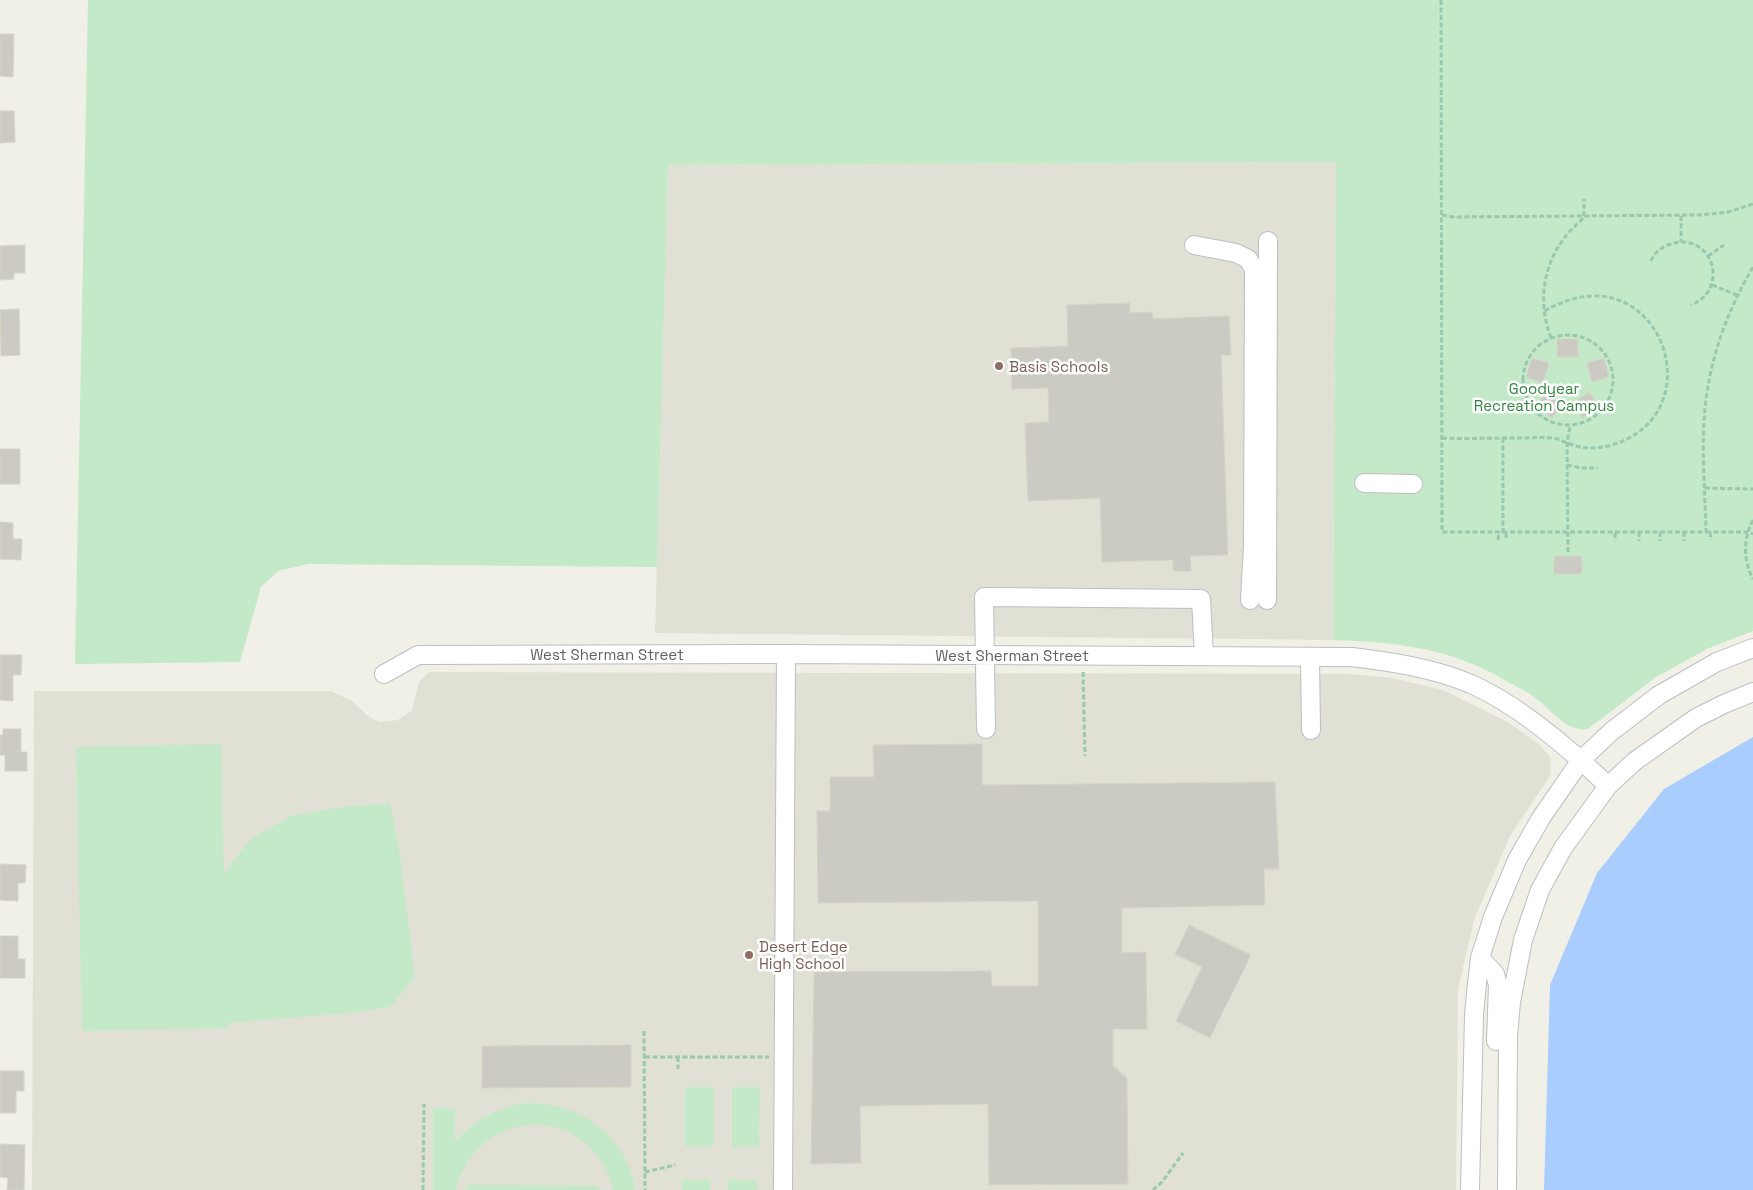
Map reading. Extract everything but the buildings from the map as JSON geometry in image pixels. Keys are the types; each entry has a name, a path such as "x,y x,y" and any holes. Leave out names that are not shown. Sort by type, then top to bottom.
{"street":[{"path":"1194,245 1236,253 1248,259 1254,269 1253,538 1258,600 1268,241"},
{"path":"1364,483 1413,484"},
{"path":"986,729 984,597 1202,599 1204,656"},
{"path":"1470,1190 1474,1015 1480,958 1493,917 1517,860 1540,818 1581,760 1612,731 1659,695 1716,662 1753,648"},
{"path":"782,1190 786,654"},
{"name":"West Sherman Street","path":"384,674 418,655 786,654 1352,657 1392,662 1438,673 1470,684 1498,698 1520,712 1581,760 1608,786"},
{"path":"1310,657 1311,730"},
{"path":"1508,1190 1508,1036 1511,1002 1516,969 1540,890 1563,848 1608,786 1635,761 1696,718 1753,692"},
{"path":"1480,958 1495,974 1498,985 1496,1048 1508,1090"}],"path":[{"path":"1441,0 1442,532 1748,532 1753,534"},
{"path":"1551,338 1543,312 1543,289 1546,275 1551,261 1562,242 1584,217 1584,199"},
{"path":"1442,216 1699,216 1728,212 1753,204"},
{"path":"1681,216 1681,242"},
{"path":"1651,261 1654,254 1660,249 1667,245 1681,242 1695,245 1708,256 1713,270 1712,285 1704,297 1691,305"},
{"path":"1708,256 1724,245"},
{"path":"1711,540 1708,532 1705,488 1704,436 1707,393 1716,348 1723,327 1737,295 1753,267"},
{"path":"1712,285 1737,295"},
{"path":"1442,438 1550,438 1576,446 1592,448 1629,438 1645,426 1658,408 1666,390 1667,379 1664,347 1653,326 1636,310 1622,302 1607,297 1587,296 1565,301 1543,312"},
{"path":"1564,334 1573,334 1589,339 1606,355 1612,374 1611,392 1605,405 1597,414 1585,422 1570,426 1551,422 1543,418 1530,406 1523,380 1526,362 1534,349 1551,338 1564,334"},
{"path":"1568,552 1567,443 1570,426"},
{"path":"1498,540 1502,533 1503,438"},
{"path":"1567,465 1581,468 1598,468"},
{"path":"1705,488 1753,489"},
{"path":"1753,520 1748,532 1745,555 1753,579"},
{"path":"1638,532 1638,541"},
{"path":"1660,532 1660,541"},
{"path":"1684,532 1684,540"},
{"path":"1502,533 1506,540"},
{"path":"1614,533 1614,541"},
{"path":"1082,656 1085,756"},
{"path":"644,1031 645,1190"},
{"path":"645,1057 783,1057"},
{"path":"678,1057 678,1069"},
{"path":"423,1190 424,1104"},
{"path":"1153,1190 1162,1182 1183,1153"},
{"path":"645,1172 675,1165"}],"shaded area":[{"name":"Basis Schools","path":"1336,162 1333,640 655,633 668,165"},
{"name":"Desert Edge High School","path":"429,672 1350,674 1392,678 1443,690 1506,721 1540,745 1550,757 1551,768 1550,776 1510,836 1474,920 1458,989 1456,1190 32,1190 34,691 331,691 352,701 369,717 380,722 398,720 412,710 419,682"}],"green space":[{"name":"Goodyear Recreation Campus","path":"88,0 1753,0 1753,631 1707,649 1656,677 1588,729 1574,728 1523,690 1466,661 1445,654 1402,645 1333,640 1336,162 668,165 657,567 308,564 278,571 261,587 240,662 75,664"},
{"path":"221,744 224,875 251,839 291,816 343,807 390,803 400,855 415,977 390,1007 358,1012 228,1023 227,1028 82,1031 76,747"},
{"path":"685,1087 713,1087 713,1147 685,1147"},
{"path":"732,1087 760,1087 759,1147 732,1147"},
{"path":"526,1103 546,1104 564,1108 582,1116 597,1126 611,1138 622,1153 630,1170 635,1190 613,1190 609,1175 601,1161 577,1137 556,1127 535,1125 514,1128 494,1136 477,1150 464,1168 456,1190 433,1190 433,1108 455,1108 455,1142 470,1127 487,1116 505,1108"},
{"path":"682,1180 710,1180 710,1190 682,1190"},
{"path":"728,1180 757,1180 757,1190 728,1190"},
{"path":"467,1185 599,1186 599,1190 467,1190"}],"water":[{"path":"1753,737 1753,1190 1544,1190 1550,985 1597,873 1664,789"}],"place":[{"name":"Basis Schools","path":"999,366"},
{"name":"Desert Edge High School","path":"749,955"}]}
